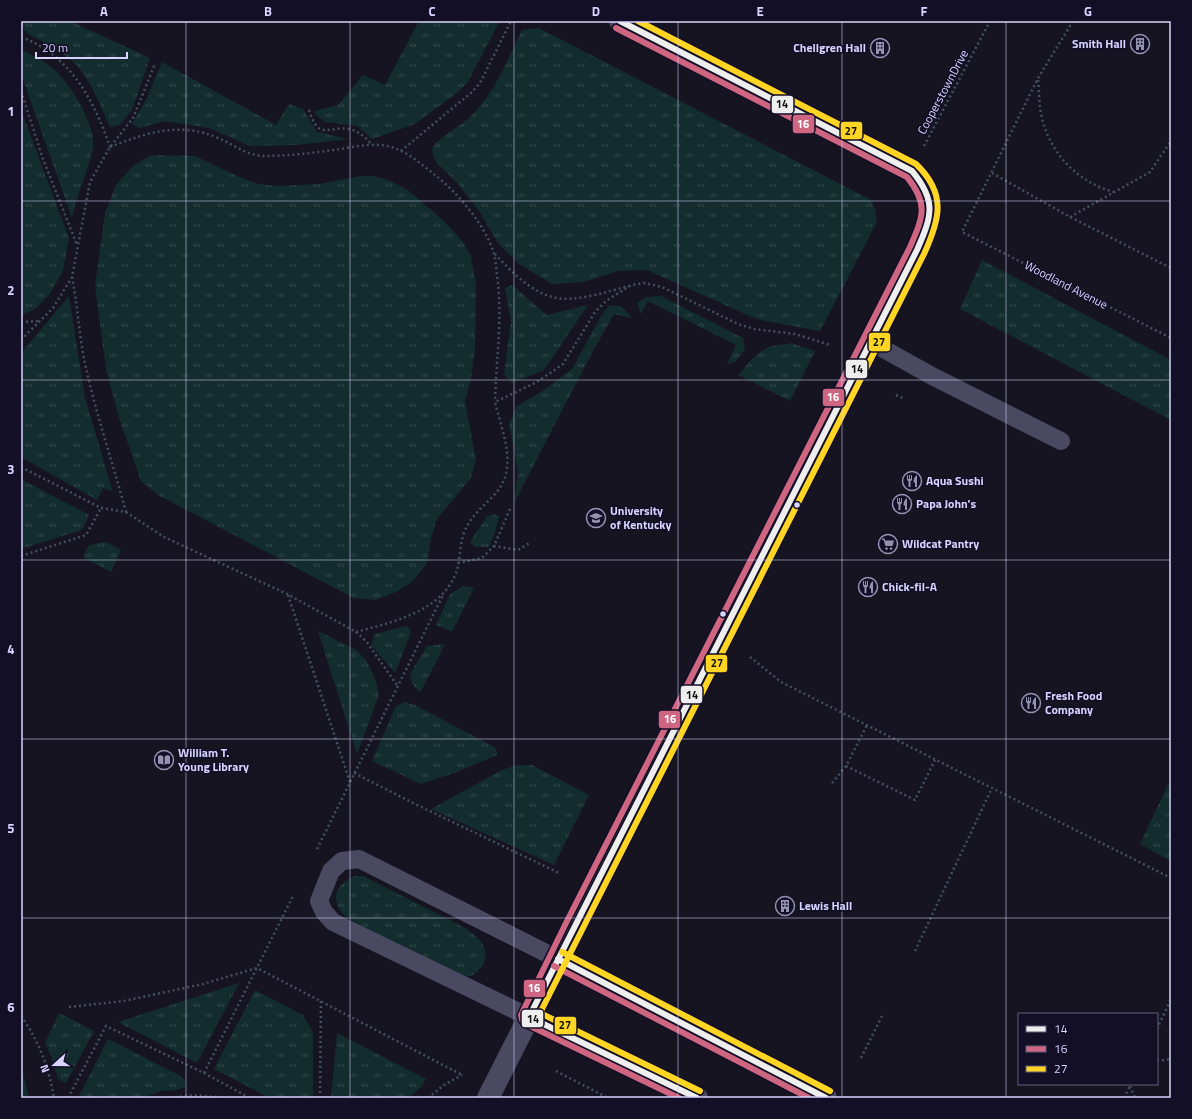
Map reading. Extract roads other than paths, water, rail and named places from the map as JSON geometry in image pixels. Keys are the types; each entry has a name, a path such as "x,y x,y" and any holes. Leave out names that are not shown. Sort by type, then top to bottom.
{"street":[{"path":"488,1098 930,224 931,208 929,194 912,171 620,21"},
{"path":"558,959 826,1098"},
{"path":"529,1018 697,1098"}],"lane":[{"path":"871,342 932,376 1061,441"},
{"path":"529,1018 333,922 324,912 319,901 331,871 342,861 359,859 558,959"}],"place":[{"name":"Smith Hall","path":"1140,44"},
{"name":"Chellgren Hall","path":"880,48"},
{"name":"Aqua Sushi","path":"912,481"},
{"name":"Papa John's","path":"902,504"},
{"name":"University of Kentucky","path":"596,518"},
{"name":"Wildcat Pantry","path":"888,544"},
{"name":"Chick-fil-A","path":"868,587"},
{"name":"Fresh Food Company","path":"1031,703"},
{"name":"William T. Young Library","path":"164,760"},
{"name":"Lewis Hall","path":"785,906"}]}
